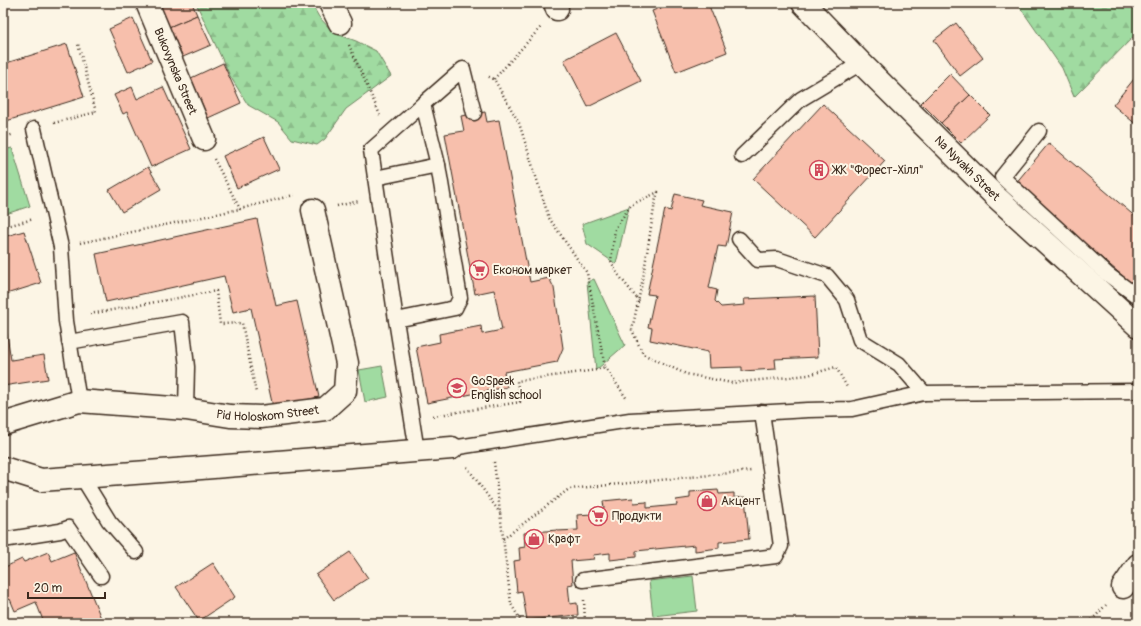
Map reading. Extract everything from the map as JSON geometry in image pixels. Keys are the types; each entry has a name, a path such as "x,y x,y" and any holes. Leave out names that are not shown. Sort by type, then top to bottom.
{"street":[{"name":"Bukovynska Street","path":"147,3 204,139"},
{"path":"330,3 344,32"},
{"name":"Na Nyvakh Street","path":"803,3 995,196 1138,326"},
{"name":"Pid Holoskom Street","path":"3,424 79,401 186,409 230,416 262,417 325,409 345,391 347,363 313,210"},
{"path":"3,468 41,480 452,448"},
{"path":"1123,587 1138,565"}],"lane":[{"path":"742,156 801,99 861,63"},
{"path":"417,451 371,150 463,69 474,113"},
{"path":"396,320 455,308 460,298 438,165 423,104"},
{"path":"34,129 61,247 66,321 79,401"},
{"path":"1039,131 1002,177 1107,274 1138,297"},
{"path":"375,178 438,165"},
{"path":"739,239 758,260 777,259 826,276 847,300 860,340 898,364 924,393"},
{"path":"69,342 182,322 187,367 186,409"},
{"path":"452,448 630,420 762,412 852,409 924,393 1138,391"},
{"path":"583,580 776,556 781,546 762,412"},
{"path":"82,477 109,521 136,552"},
{"path":"3,540 60,531 68,528 101,576"}],"path":[{"path":"494,79 556,6"},
{"path":"344,32 382,118 371,150"},
{"path":"34,129 96,112 78,44"},
{"path":"463,69 494,79 519,123 549,218 587,273 605,367 641,420"},
{"path":"204,139 240,210"},
{"path":"639,301 617,273 611,261 615,229 631,205 658,192 655,202 639,301 632,330 643,354 686,374 732,382 808,375 836,367 847,386 852,409"},
{"path":"61,247 240,210 296,194 313,210 378,198"},
{"path":"3,227 41,218"},
{"path":"412,420 520,402 517,381 596,370 605,367"},
{"path":"492,441 511,604 522,623"},
{"path":"452,448 500,514"},
{"path":"503,539 569,489 754,471"}],"green space":[{"path":"196,3 311,3 319,17 334,33 356,41 376,51 391,76 346,109 325,139 317,145 292,139 278,122 248,105 230,76"},
{"path":"1017,3 1138,3 1138,32 1074,97 1062,68"},
{"path":"12,148 30,206 3,215 3,150"},
{"path":"629,207 616,264 587,244 582,224"},
{"path":"594,279 625,345 596,370 587,282"},
{"path":"382,366 388,397 365,402 359,370"},
{"path":"693,576 697,611 653,616 649,581"}],"building":[{"path":"159,3 192,3 197,15 169,27"},
{"path":"673,3 708,3 727,52 676,72 652,11"},
{"path":"197,15 211,45 183,57 169,27"},
{"path":"133,18 152,61 128,72 109,29"},
{"path":"956,23 983,58 960,76 934,40"},
{"path":"616,33 641,81 588,107 564,60"},
{"path":"67,44 84,97 3,122 3,64"},
{"path":"223,63 241,103 208,118 191,78"},
{"path":"950,74 970,95 941,123 921,103"},
{"path":"1138,74 1138,126 1113,105"},
{"path":"132,87 137,99 163,87 191,149 151,167 127,112 123,114 114,95"},
{"path":"970,95 990,115 961,143 941,123"},
{"name":"ЖК \"Форест-Хілл\"","path":"823,104 885,161 815,237 753,179"},
{"path":"485,112 487,122 499,120 530,282 549,278 554,288 563,348 557,362 504,372 507,387 427,403 416,347 440,342 439,334 481,326 482,334 502,330 494,290 475,294 445,134 464,131 461,116"},
{"path":"264,137 279,169 237,188 223,156"},
{"path":"1049,143 1138,219 1138,289 1015,184"},
{"path":"148,167 161,189 122,212 109,190"},
{"path":"675,194 702,200 700,205 733,212 726,247 718,246 709,288 717,290 715,301 721,307 745,305 744,299 815,296 818,357 775,359 776,369 742,371 742,367 709,368 708,352 650,340 652,328 648,327 655,295 647,294 665,209 671,211"},
{"path":"257,219 276,306 297,301 319,397 273,407 251,308 233,312 224,276 106,302 96,254"},
{"path":"24,231 41,283 3,295 3,237"},
{"path":"3,329 6,329 11,360 44,355 48,379 3,386"},
{"path":"718,490 719,494 734,493 734,498 745,497 749,539 719,542 719,548 695,551 695,545 636,551 636,557 610,560 610,553 593,555 594,559 571,561 573,584 568,585 570,604 577,603 578,615 527,620 522,591 517,592 514,561 520,560 519,548 525,547 524,533 578,530 577,515 592,514 591,509 604,508 603,501 633,498 634,503 647,502 647,508 677,505 676,500 690,498 690,492"},
{"path":"48,552 52,561 74,552 103,623 44,623 36,602 15,611 10,599 3,602 3,568 22,559 24,562"},
{"path":"350,552 368,578 334,600 316,575"},
{"path":"213,563 235,597 199,621 176,587"}],"place":[{"name":"ЖК \"Форест-Хілл\"","path":"819,170"},
{"name":"Економ маркет","path":"479,270"},
{"name":"GoSpeak English school","path":"457,388"},
{"name":"Акцент","path":"707,501"},
{"name":"Продукти","path":"598,516"},
{"name":"Крафт","path":"534,539"}]}
